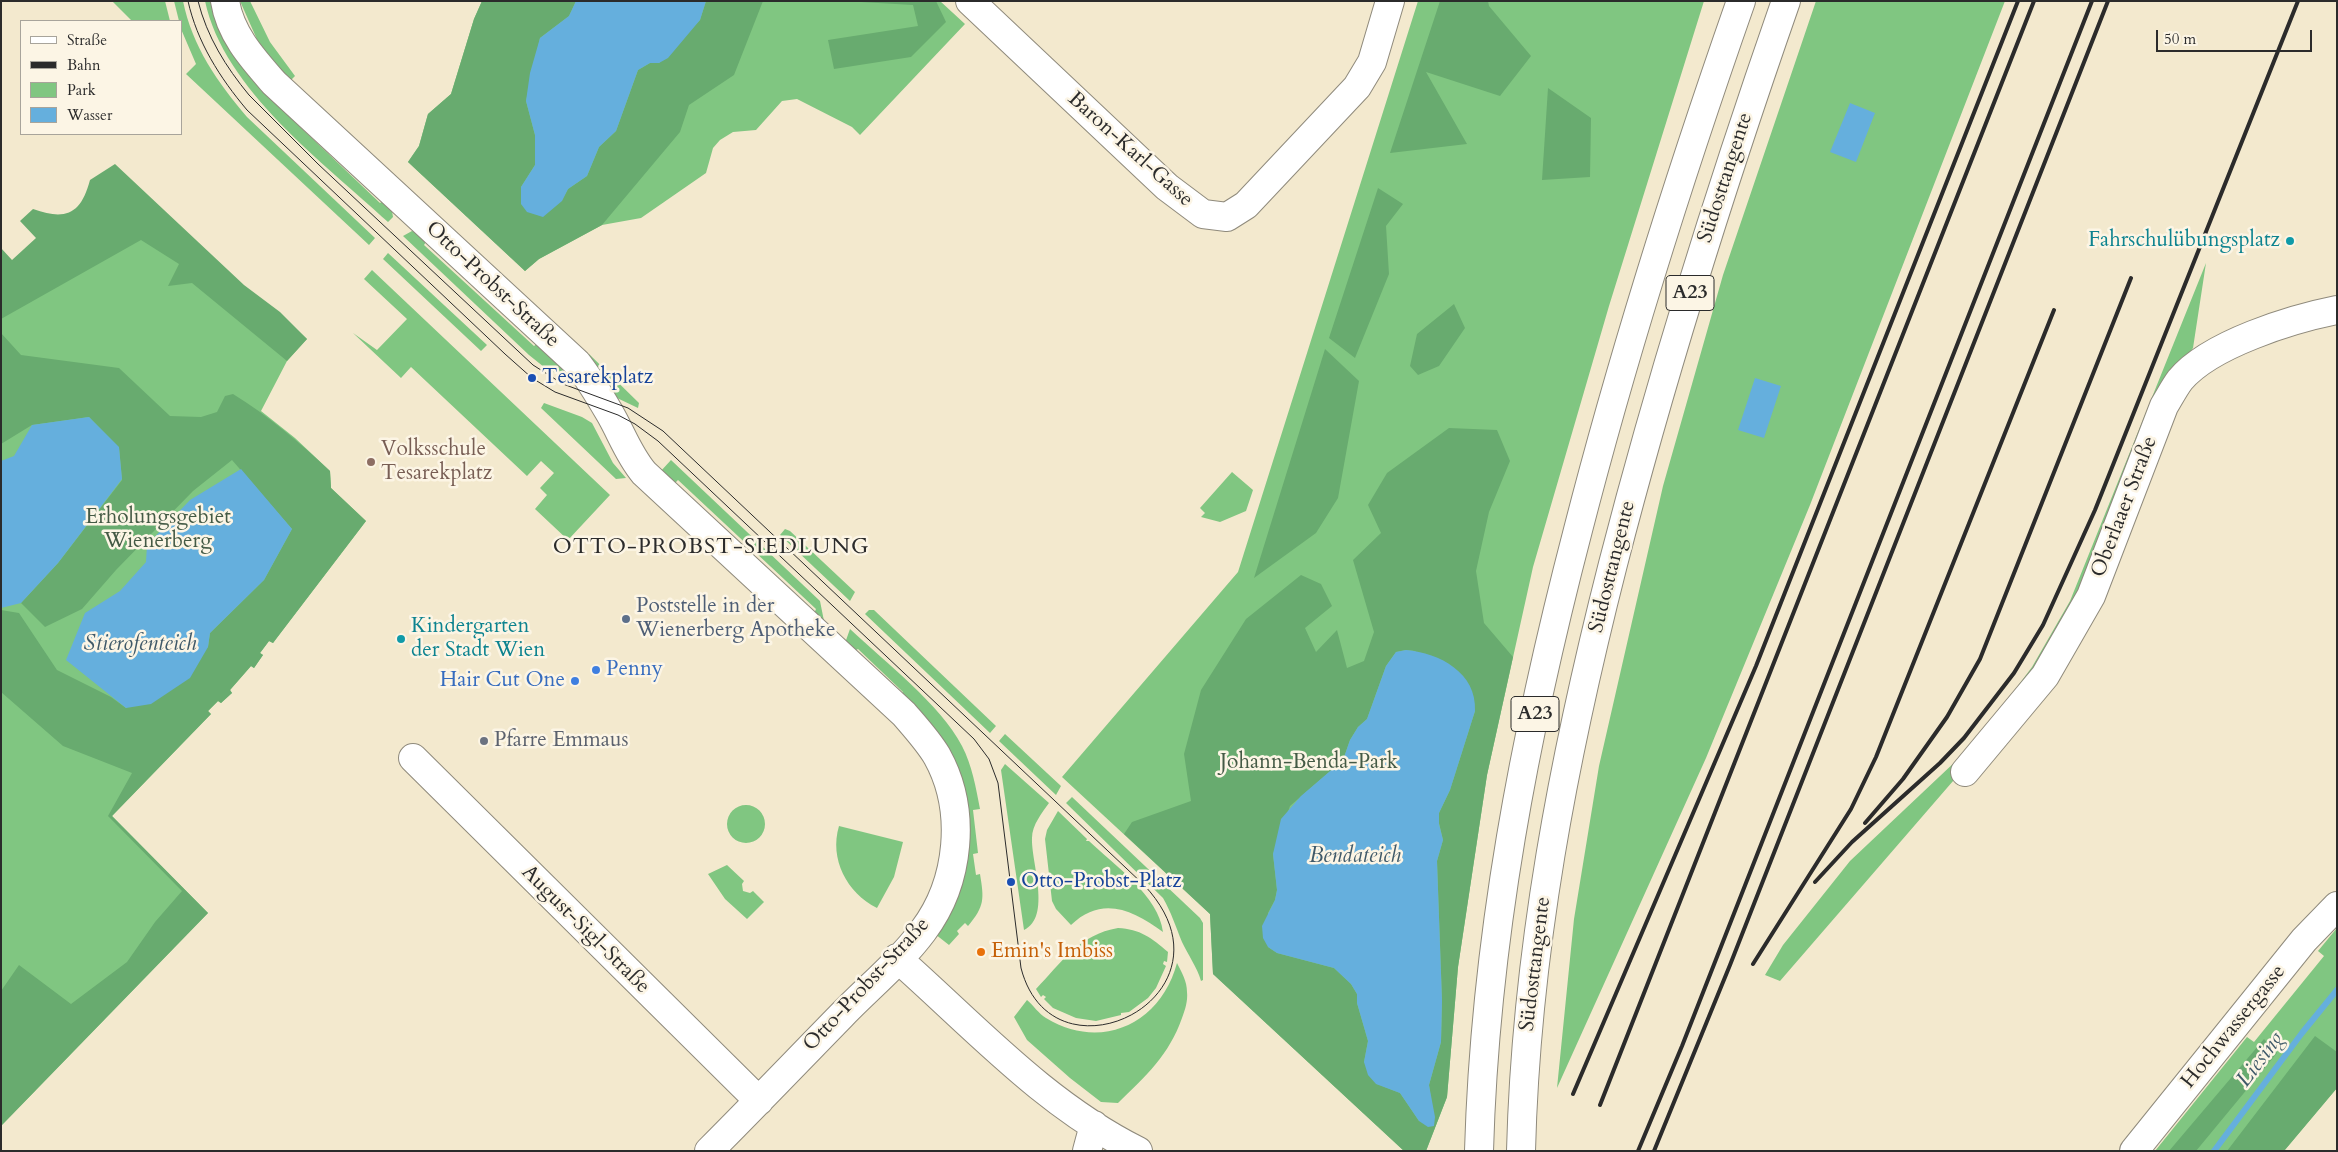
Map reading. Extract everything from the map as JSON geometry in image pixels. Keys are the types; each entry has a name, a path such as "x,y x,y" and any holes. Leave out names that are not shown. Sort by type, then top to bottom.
{"main road":[{"name":"Otto-Probst-Straße","path":"224,1 235,30 248,54 274,83 577,363 590,379 610,412 629,452 644,472 904,714 930,744 944,772 950,790 954,817 955,848 952,871 942,900 927,925 709,1151"},
{"name":"Baron-Karl-Gasse","path":"970,1 1167,186 1204,214 1227,217 1246,206 1358,87 1372,62 1390,1"},
{"name":"Südosttangente","path":"1479,1151 1484,1045 1491,971 1508,850 1524,763 1566,578 1630,341 1674,199 1741,1"},
{"name":"Südosttangente","path":"1521,1151 1533,976 1551,852 1563,785 1607,589 1633,486 1672,350 1712,221 1786,1"},
{"name":"Oberlaaer Straße","path":"1965,772 2045,676 2091,596 2164,406 2181,379 2221,348 2307,316 2337,310"},
{"name":"August-Sigl-Straße","path":"412,758 759,1100"},
{"name":"Hochwassergasse","path":"2134,1151 2304,940 2337,906"},
{"path":"897,958 1090,1138 1133,1148"}],"green space":[{"path":"112,1 165,1 170,20 131,20"},
{"path":"174,1 183,1 187,18 200,49 216,77 236,104 247,117 375,238 369,245 186,74 196,64 182,31 182,20 179,20"},
{"path":"205,1 217,1 274,102 380,203 385,200 391,205 393,217 388,222 307,150 254,94 233,65 216,34"},
{"path":"240,1 250,1 270,42 295,76 290,81 259,44"},
{"path":"482,1 940,1 965,24 860,135 852,127 797,99 782,101 756,130 733,132 720,140 713,148 706,173 641,218 602,225 539,259 525,271 408,162 419,146 428,114 451,94 474,19"},
{"path":"482,1 576,1 569,16 540,38 526,101 535,135 535,165 521,187 561,201 568,189 587,176 599,147 616,131 638,70 650,63 659,63 700,20 706,1 763,1 734,75 689,105 680,132 602,225 539,259 525,271 408,162 419,146 428,114 451,94 474,19"},
{"path":"843,1 936,1 946,22 911,57 834,69 828,40 918,26 913,5"},
{"name":"Johann-Benda-Park","path":"1418,1 1704,1 1609,306 1533,567 1487,775 1458,967 1447,1097 1426,1151 1404,1151 1213,974 1210,914 1062,777 1238,572"},
{"path":"1440,1 1488,1 1489,6 1531,56 1500,96 1426,72 1467,144 1390,153"},
{"path":"1816,1 2005,1 1810,505 1706,758 1557,1088 1574,919 1599,766 1663,486 1723,275"},
{"path":"1548,88 1591,118 1590,177 1542,180"},
{"path":"115,164 244,285 280,312 307,339 287,361 192,283 168,286 179,264 141,240 1,319 1,248 12,260 36,238 20,221 33,209 55,214 70,212 82,201 90,180"},
{"path":"1378,188 1403,204 1386,226 1389,274 1355,358 1329,338"},
{"name":"Erholungsgebiet Wienerberg","path":"99,194 233,279 284,318 307,339 287,361 261,411 295,438 330,471 331,488 366,521 273,643 269,641 260,653 263,655 254,668 251,666 230,690 232,693 221,703 218,701 208,711 211,714 112,816 208,913 1,1126 1,292"},
{"path":"412,231 422,234 427,240 424,245 534,346 538,343 576,378 572,382 544,367 529,355 403,236"},
{"path":"388,253 487,345 481,351 383,259"},
{"path":"2206,263 2193,348 2162,393 2080,603 1966,766 1780,981 1765,975 1783,945 1850,861 1975,743 2032,667 2070,601"},
{"path":"372,270 610,495 568,540 535,509 547,495 540,488 554,473 541,461 527,476 411,367 401,378 353,333 377,350 407,319 364,279"},
{"path":"1454,304 1465,328 1439,366 1418,375 1410,366 1417,334"},
{"path":"1,333 21,355 119,368 170,416 201,417 217,412 225,396 233,394 283,430 330,471 331,488 366,521 273,643 269,641 260,653 263,655 254,668 251,666 230,690 232,693 221,703 218,701 208,711 211,714 112,816 208,913 1,1126 1,991 19,965 71,1004 127,962 155,922 182,891 108,816 132,773 63,746 1,692 1,610 19,613 57,670 111,697 126,708 208,647 210,633 264,580 292,529 232,460 193,491 116,570 82,609 45,627 21,603 58,563 122,480 119,448 89,417 32,425 1,444"},
{"path":"1325,349 1359,381 1338,498 1316,533 1254,578"},
{"path":"589,354 639,403 638,408 617,398 602,376 586,360"},
{"path":"544,403 582,417 592,423 613,463 626,478 616,479 541,408"},
{"path":"1449,428 1497,430 1510,461 1489,512 1476,571 1484,623 1513,657 1487,775 1458,967 1447,1097 1426,1151 1404,1151 1213,974 1210,914 1124,834 1132,822 1191,801 1184,754 1201,690 1246,619 1301,575 1321,584 1332,606 1305,628 1316,652 1337,630 1347,668 1364,661 1374,632 1353,560 1381,533 1368,505 1387,473","holes":["1415,651 1475,711 1450,790 1439,813 1443,840 1437,861 1442,1001 1441,1042 1429,1085 1431,1099 1419,1121 1400,1093 1377,1084 1364,1062 1368,1041 1357,1003 1357,994 1351,984 1334,968 1277,953 1268,947 1268,913 1275,900 1277,890 1273,854 1290,806 1343,760 1350,740 1358,727 1367,719 1386,666 1396,652"]},
{"path":"671,460 820,601 824,621 813,616 816,609 678,480 675,483 670,482 660,472"},
{"path":"1232,472 1253,490 1246,511 1220,522 1201,517 1205,513 1200,508"},
{"path":"785,529 790,531 855,592 850,601 780,535"},
{"path":"869,610 874,610 996,726 990,733 865,614"},
{"path":"850,629 911,684 941,715 962,746 971,769 980,809 973,810 978,853 973,854 976,875 980,874 982,902 974,919 968,926 965,923 957,931 959,934 949,945 935,934 966,841 901,697 903,692 858,649 853,652 845,643"},
{"path":"1005,734 1061,786 1056,795 999,741"},
{"path":"1005,764 1049,803 1038,819 1032,833 1039,902 1037,914 1032,923 1024,930 1001,770"},
{"path":"1072,797 1200,918 1203,923 1203,980 1201,981 1163,898 1066,803"},
{"path":"746,805 759,811 765,824 759,837 746,843 733,837 727,824 733,811"},
{"path":"1058,811 1087,839 1086,841 1089,841 1134,882 1153,906 1160,919 1163,932 1140,917 1117,909 1094,910 1071,925 1056,909 1052,901 1045,839 1047,830"},
{"path":"839,826 903,842 894,877 877,908 857,894 843,874 836,851"},
{"path":"727,865 744,881 742,884 743,891 750,893 753,891 764,902 747,919 725,899 708,874"},
{"path":"1118,928 1139,932 1157,942 1168,952 1167,962 1164,961 1163,964 1166,966 1156,988 1148,998 1129,1012 1096,1021 1076,1018 1053,1008 1044,999 1046,997 1043,995 1041,997 1036,989 1072,951 1093,936"},
{"path":"2337,928 2337,1088 2284,1151 2155,1151 2247,1037 2254,1042 2324,956 2318,951"},
{"path":"1177,963 1187,988 1187,1002 1177,1031 1156,1064 1118,1103 1101,1102 1070,1078 1027,1040 1014,1017 1027,1000 1043,1016 1067,1028 1088,1032 1108,1031 1126,1026 1143,1016 1158,1002 1169,984"},
{"path":"2315,1036 2337,1052 2337,1088 2284,1151 2227,1151"},
{"path":"2264,1039 2277,1053 2196,1151 2169,1151"}],"water":[{"path":"576,1 706,1 700,20 668,58 659,63 650,63 638,70 616,131 599,147 587,176 568,189 562,201 543,217 527,212 521,204 521,187 535,165 535,135 526,101 530,73 540,38 569,16"},
{"path":"1850,103 1875,113 1856,162 1830,152"},
{"path":"1755,378 1781,386 1764,438 1738,430"},
{"path":"89,417 119,447 122,479 58,563 21,603 1,608 1,461 14,456 32,425"},
{"name":"Stierofenteich","path":"241,469 292,529 264,580 210,633 208,647 190,678 151,704 126,708 66,660 85,613 120,591 146,562 147,545 190,500"},
{"name":"Bendateich","path":"1406,650 1431,655 1454,667 1470,686 1474,698 1475,711 1450,790 1439,813 1439,824 1443,840 1437,861 1442,1001 1441,1042 1429,1085 1435,1117 1434,1126 1428,1127 1419,1121 1400,1093 1376,1084 1368,1075 1364,1062 1368,1041 1357,1003 1357,994 1351,984 1334,968 1277,953 1268,947 1263,938 1262,926 1275,900 1277,890 1273,854 1281,819 1301,796 1343,760 1350,740 1358,727 1367,719 1386,666 1396,652"}],"waterway":[{"name":"Liesing","path":"2214,1151 2302,1033 2337,990"}],"tram line":[{"path":"188,1 197,31 211,59 247,110 505,354 532,378 555,392 618,415 635,424 658,441 974,739 989,759 998,783 1021,968 1040,1005 1068,1023 1101,1025 1133,1014 1159,992 1173,961 1170,925 1144,885 663,431 628,408 563,384 533,365 318,164 249,95 218,51 198,1"}],"railway":[{"path":"1573,1094 1756,666 2018,1"},
{"path":"1600,1105 2034,1"},
{"path":"1638,1151 1682,1046 2092,1"},
{"path":"1654,1151 1730,965 2108,1"},
{"path":"1815,882 1852,842 1940,763 1964,738 2014,673 2043,625 2095,510 2298,1"},
{"path":"1865,823 1903,779 1947,717 1980,659 2131,278"},
{"path":"1753,964 1851,809 1876,757 2054,310"}],"place":[{"name":"Fahrschulübungsplatz","path":"2290,241"},
{"name":"Tesarekplatz","path":"532,378"},
{"name":"Volksschule Tesarekplatz","path":"371,462"},
{"name":"Poststelle in der Wienerberg Apotheke","path":"626,619"},
{"name":"Kindergarten der Stadt Wien","path":"401,639"},
{"name":"Penny","path":"596,670"},
{"name":"Hair Cut One","path":"575,681"},
{"name":"Pfarre Emmaus","path":"484,741"},
{"name":"Otto-Probst-Platz","path":"1011,882"},
{"name":"Emin's Imbiss","path":"981,952"}],"district":[{"name":"OTTO-PROBST-SIEDLUNG","path":"711,548"}]}
